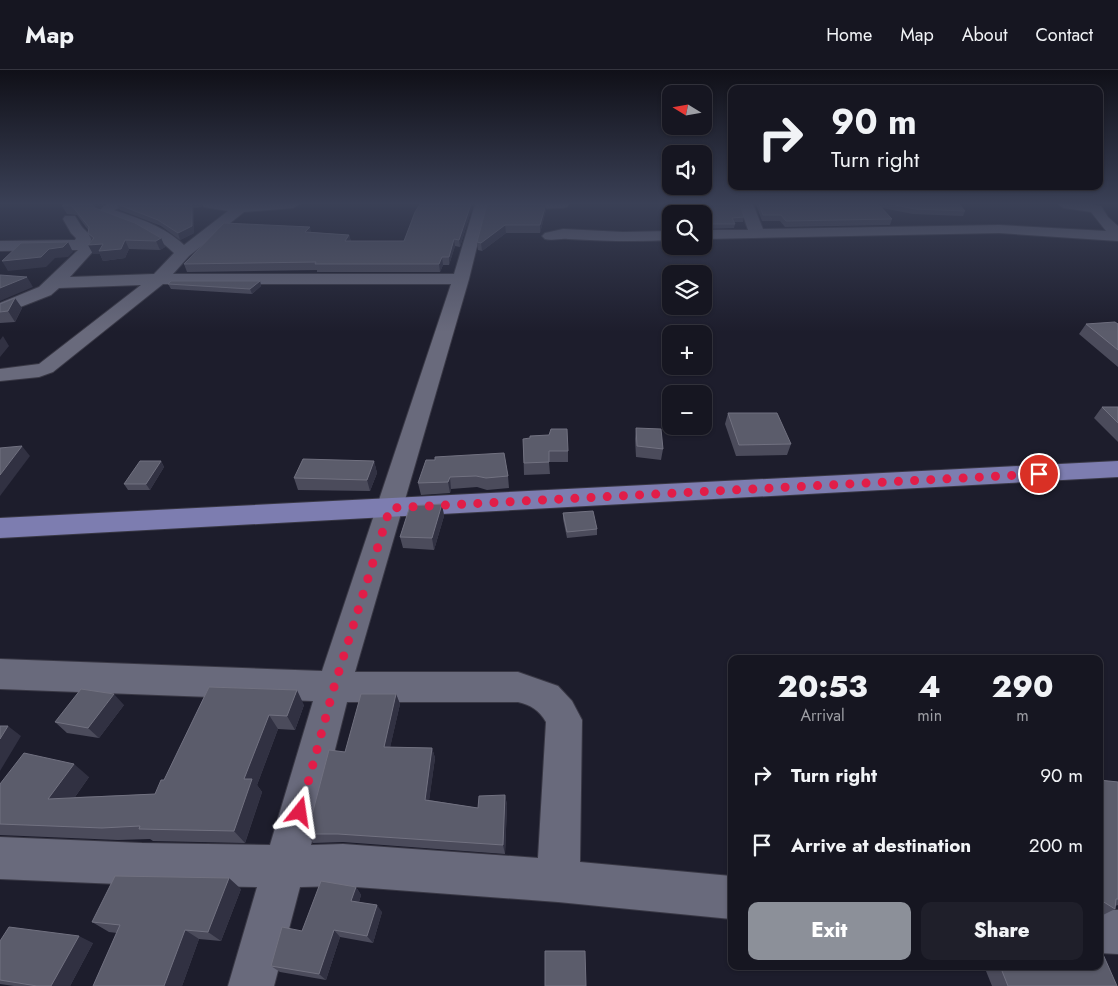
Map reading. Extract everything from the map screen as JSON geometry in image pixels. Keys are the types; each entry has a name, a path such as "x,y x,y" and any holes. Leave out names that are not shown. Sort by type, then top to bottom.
{"main road":[{"path":"0,528 1118,470"}],"street":[{"path":"0,310 38,295 55,283 89,249 88,247"},
{"path":"177,247 184,253"},
{"path":"0,375 39,371 46,368 159,279 192,247"},
{"path":"251,986 286,866 334,687 460,279 468,247"},
{"path":"55,283 159,279 460,279"},
{"path":"0,674 334,687 518,687 538,692 555,703 564,720 558,881"},
{"path":"0,858 142,864 343,865 558,881 728,898"},
{"path":"1103,931 1118,932"}],"building":[{"path":"17,247 63,247 49,249 41,257 2,261"},
{"path":"101,247 122,247 121,249 99,251"},
{"path":"201,247 452,247 449,257 442,257 439,264 315,264 316,262 184,264"},
{"path":"0,275 27,277 0,288"},
{"path":"171,281 260,281 250,289 168,284"},
{"path":"15,298 8,311 0,312 0,304"},
{"path":"1115,322 1118,324 1118,350 1086,324"},
{"path":"1102,407 1118,407 1118,423"},
{"path":"728,413 777,413 791,444 739,445"},
{"path":"636,428 661,429 663,449 637,446"},
{"path":"551,429 567,429 568,451 549,451 549,462 524,463 523,439 530,438 530,436 549,435"},
{"path":"22,446 0,475 0,448"},
{"path":"504,453 508,476 486,478 476,476 450,477 448,482 418,483 426,460 435,460 435,457"},
{"path":"303,459 374,461 367,480 294,478"},
{"path":"140,461 161,461 146,484 124,484"},
{"path":"442,504 432,538 400,537 410,506"},
{"path":"593,511 597,529 567,532 563,513"},
{"path":"209,687 297,690 287,716 269,715 244,779 252,779 234,831 139,829 140,826 102,828 0,824 0,784 24,753 74,764 48,799 155,794 161,780 164,780"},
{"path":"81,689 114,694 88,728 55,722"},
{"path":"361,694 396,694 384,747 432,748 425,800 478,808 479,796 505,795 503,845 338,834 307,834 329,750 345,752"},
{"path":"0,726 8,726 0,739"},
{"path":"1103,780 1118,782 1118,899 1116,899 1115,909 1103,902"},
{"path":"115,876 229,878 208,932 185,930 164,986 93,986 120,925 92,922"},
{"path":"321,881 356,887 351,901 377,905 367,936 334,930 319,974 271,966 282,927 302,931"},
{"path":"9,927 79,936 51,986 37,986 0,980 0,941"},
{"path":"545,951 585,951 586,986 545,986"},
{"path":"1103,954 1117,986 1008,986 1002,970 1103,970"}],"route":[{"path":"300,812 334,687 390,508 1039,474"}]}
